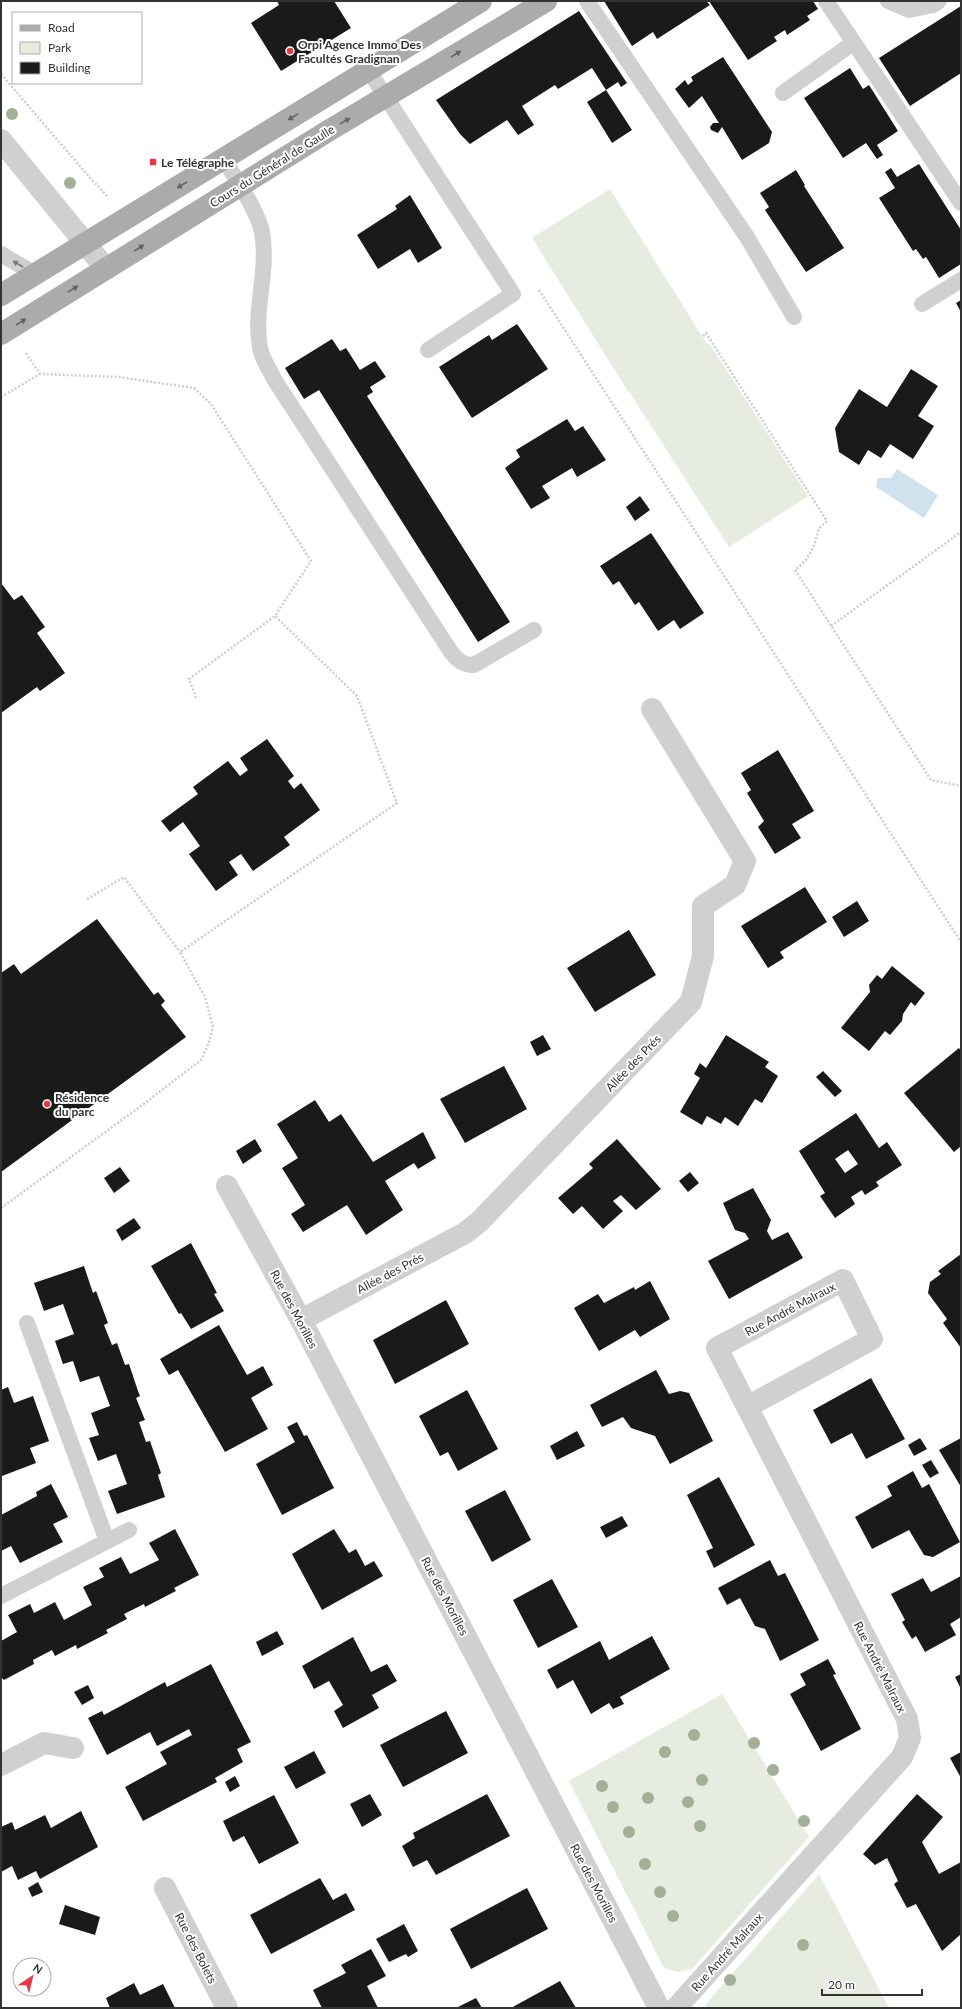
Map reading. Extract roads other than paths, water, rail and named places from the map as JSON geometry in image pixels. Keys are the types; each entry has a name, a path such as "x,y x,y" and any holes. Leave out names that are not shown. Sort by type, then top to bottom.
{"main road":[{"path":"1,295 481,1"},
{"name":"Cours du Général de Gaulle","path":"1,334 240,186 546,1"}],"street":[{"path":"1,140 106,269"},
{"name":"Allée des Prés","path":"301,1320 465,1233 479,1222 691,1002 703,956 703,906 735,885 745,861 652,709"},
{"name":"Rue des Morilles","path":"226,1186 301,1320 659,2008"},
{"name":"Rue André Malraux","path":"676,2008 902,1757 910,1738 907,1719 747,1407 717,1348 843,1280 872,1339 747,1407"},
{"path":"1,1766 44,1744 73,1748"},
{"name":"Rue des Bolets","path":"165,1888 227,2008"}],"lane":[{"path":"588,1 747,237 794,317"},
{"path":"826,1 961,203"},
{"path":"888,1 909,10 933,5 939,1"},
{"path":"783,93 853,43"},
{"path":"369,71 513,294 428,350"},
{"path":"224,159 240,186 262,232 264,257 258,327 260,350 274,379 451,652 456,659 466,665 474,665 534,630"},
{"path":"1,254 35,274"},
{"path":"922,304 961,280"},
{"path":"27,1323 107,1541"},
{"path":"1,1596 129,1530"}],"water":[{"path":"897,469 938,495 924,518 876,487 878,478 891,478"}],"place":[{"name":"Orpi Agence Immo Des Facultés Gradignan","path":"290,51"},
{"name":"Le Télégraphe","path":"153,162"},
{"name":"Résidence du parc","path":"47,1104"}]}
